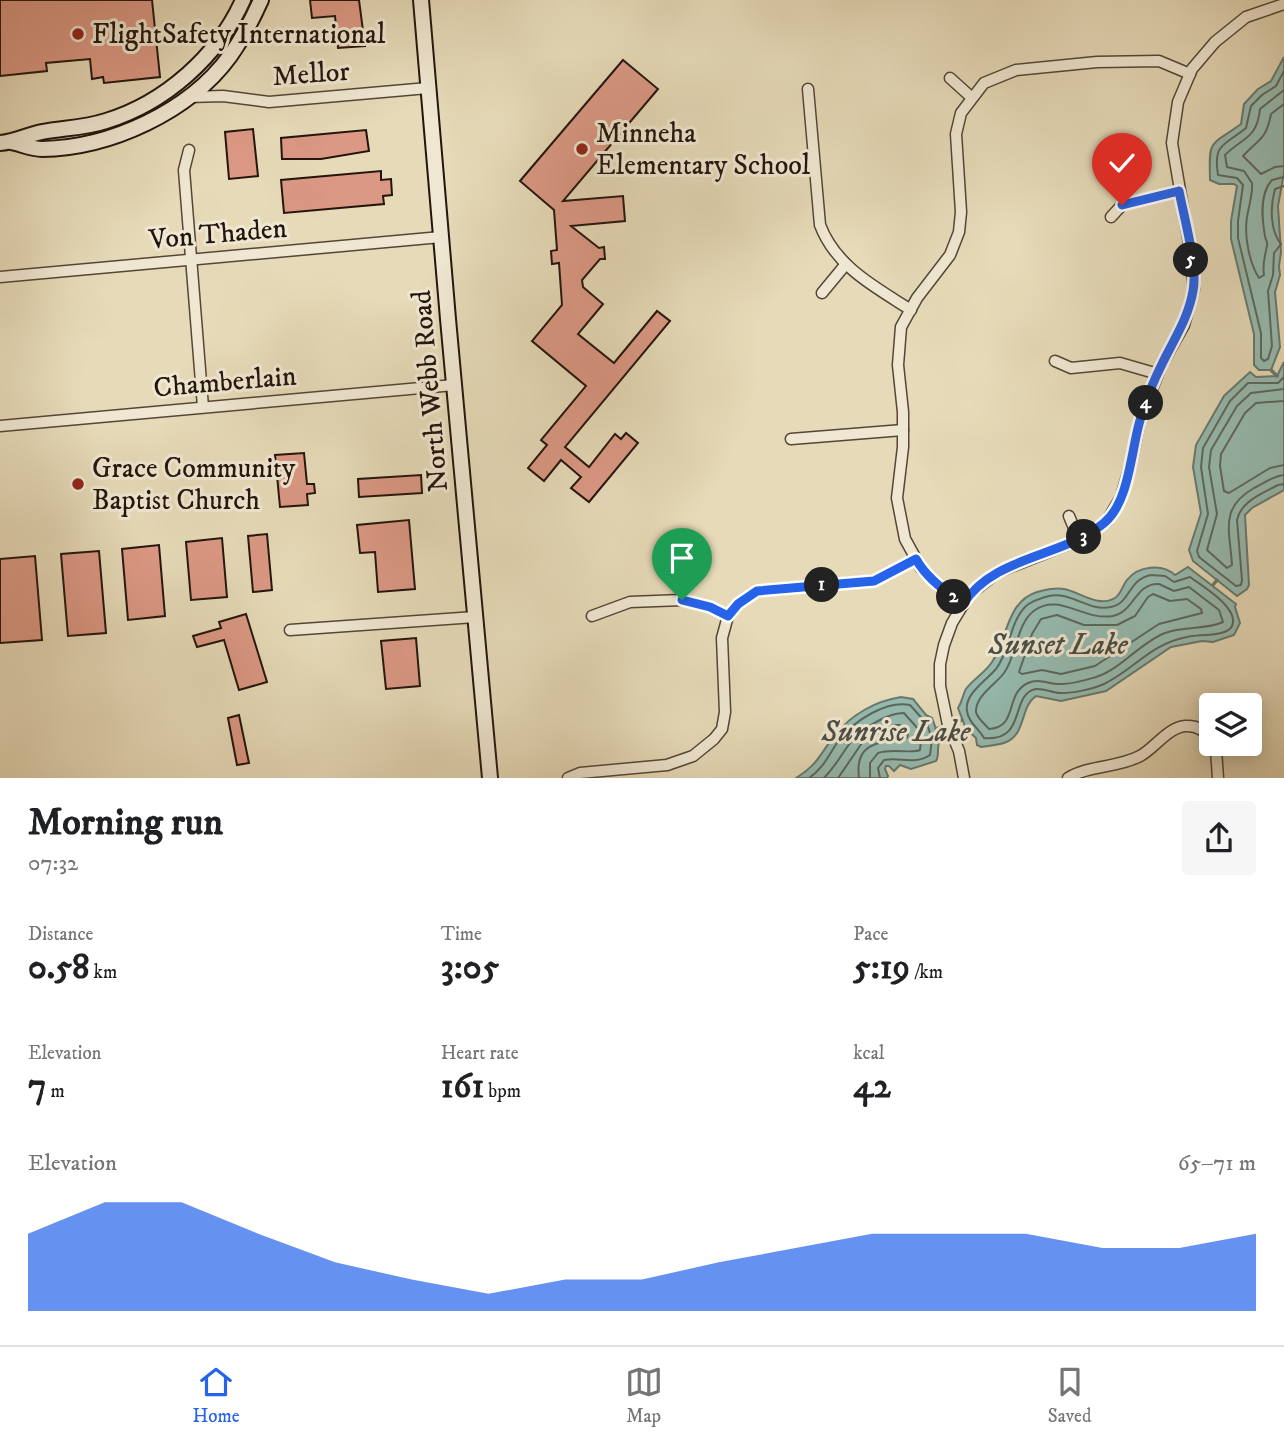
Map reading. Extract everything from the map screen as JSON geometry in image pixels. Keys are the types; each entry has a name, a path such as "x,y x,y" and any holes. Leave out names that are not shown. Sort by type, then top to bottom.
{"main road":[{"path":"5,142 41,132 107,121 163,94 188,75 216,46 235,19 243,0"},
{"path":"5,142 40,149 79,145 112,138 147,123 193,97 228,58 261,0"},
{"name":"North Webb Road","path":"421,0 490,778"}],"street":[{"path":"964,778 959,751 948,725 941,697 940,664 952,623 969,596 998,572 1079,540 1107,521 1121,497 1141,416 1158,374 1184,325 1194,289 1172,143 1178,102 1190,74 1215,42 1246,17 1284,4"},
{"path":"963,604 942,589 921,568 905,538 897,498 903,430 898,365 901,327 950,255 959,232 961,212 956,134 961,113 984,83 1016,70 1097,62 1159,61 1190,74"},
{"path":"950,78 971,97"},
{"name":"Mellor","path":"193,97 241,97 270,102 428,88"},
{"path":"808,89 820,225 827,244 860,278 911,310"},
{"path":"189,150 184,170 203,407"},
{"path":"1111,217 1122,205 1179,191"},
{"name":"Von Thaden","path":"0,277 441,237"},
{"path":"822,293 846,264"},
{"path":"1055,361 1071,368 1120,363 1158,374"},
{"name":"Chamberlain","path":"0,426 454,384"},
{"path":"791,439 903,430"},
{"path":"1069,516 1079,540"},
{"path":"568,778 580,773 667,765 693,756 715,739 722,729 725,712 722,638 728,616 738,604 757,591 874,581 916,559"},
{"path":"592,616 630,602 682,600 710,607 728,616"},
{"path":"290,630 475,617"},
{"path":"1068,778 1140,756 1166,735 1183,726 1199,727"},
{"path":"1216,756 1218,778"}],"water":[{"path":"1284,57 1284,173 1278,206 1281,252 1280,275 1275,292 1280,347 1271,370 1259,370 1254,365 1254,334 1231,239 1237,186 1210,180 1210,157 1213,145 1241,124 1244,104 1258,89 1271,81"},
{"path":"1284,362 1284,490 1252,508 1245,515 1249,585 1237,596 1193,561 1189,550 1201,513 1193,467 1196,445 1224,396 1250,372 1256,377 1277,376"},
{"name":"Sunset Lake","path":"1188,567 1236,604 1240,623 1234,635 1213,642 1202,641 1171,647 1106,691 1061,701 1036,696 1027,707 1020,728 1011,739 993,745 977,745 976,738 966,729 958,708 966,689 992,662 1013,612 1027,597 1037,592 1060,588 1096,600 1109,601 1117,596 1127,580 1137,572 1157,568 1175,575"},
{"name":"Sunrise Lake","path":"901,697 913,699 926,715 932,718 940,740 936,761 911,769 900,765 894,771 886,766 887,778 796,778 815,763 849,720 874,705"}],"building":[{"name":"FlightSafety International","path":"0,0 152,0 160,77 104,83 103,77 92,79 90,59 46,63 47,71 0,76"},
{"path":"310,0 359,0 365,46 338,48 335,16 312,18"},
{"path":"623,60 658,89 563,201 623,196 625,221 571,226 599,248 604,247 605,259 600,259 582,280 583,287 603,304 578,334 614,363 657,311 670,321 565,447 589,467 615,434 621,439 626,433 638,443 589,502 571,488 581,477 561,460 544,481 528,468 547,445 541,440 586,386 532,341 562,305 559,263 552,264 551,251 557,250 554,210 520,181"},
{"path":"253,129 258,176 229,179 225,132"},
{"path":"366,130 369,151 321,159 282,159 281,138"},
{"path":"381,171 381,180 391,179 392,195 383,196 384,204 284,213 281,180"},
{"path":"304,453 307,484 314,484 315,493 307,494 308,505 280,507 275,455"},
{"path":"421,475 422,493 359,497 358,479"},
{"path":"409,520 415,589 378,592 375,552 360,553 357,525"},
{"path":"267,534 272,590 253,592 248,536"},
{"path":"222,538 227,597 191,600 186,542"},
{"path":"159,545 165,616 128,620 122,549"},
{"path":"99,551 106,633 68,636 61,554"},
{"path":"35,556 42,640 0,643 0,559"},
{"path":"246,614 267,682 239,690 224,640 197,647 193,636 221,628 219,622"},
{"path":"416,638 420,686 386,689 381,641"},
{"path":"239,715 249,763 237,765 228,718"}],"waterway":[{"path":"1271,370 1277,376"},
{"path":"1213,585 1217,580"},
{"path":"936,729 962,720"}],"place":[{"name":"FlightSafety International","path":"78,34"},
{"name":"Minneha Elementary School","path":"582,149"},
{"name":"Grace Community Baptist Church","path":"78,484"}],"route":[{"path":"682,600 710,607 728,616 738,604 757,591 874,581 916,559 921,568 942,589 963,604 998,572 1079,540 1107,521 1121,497 1141,416 1162,364 1184,325 1194,289 1179,191 1122,205"}]}
